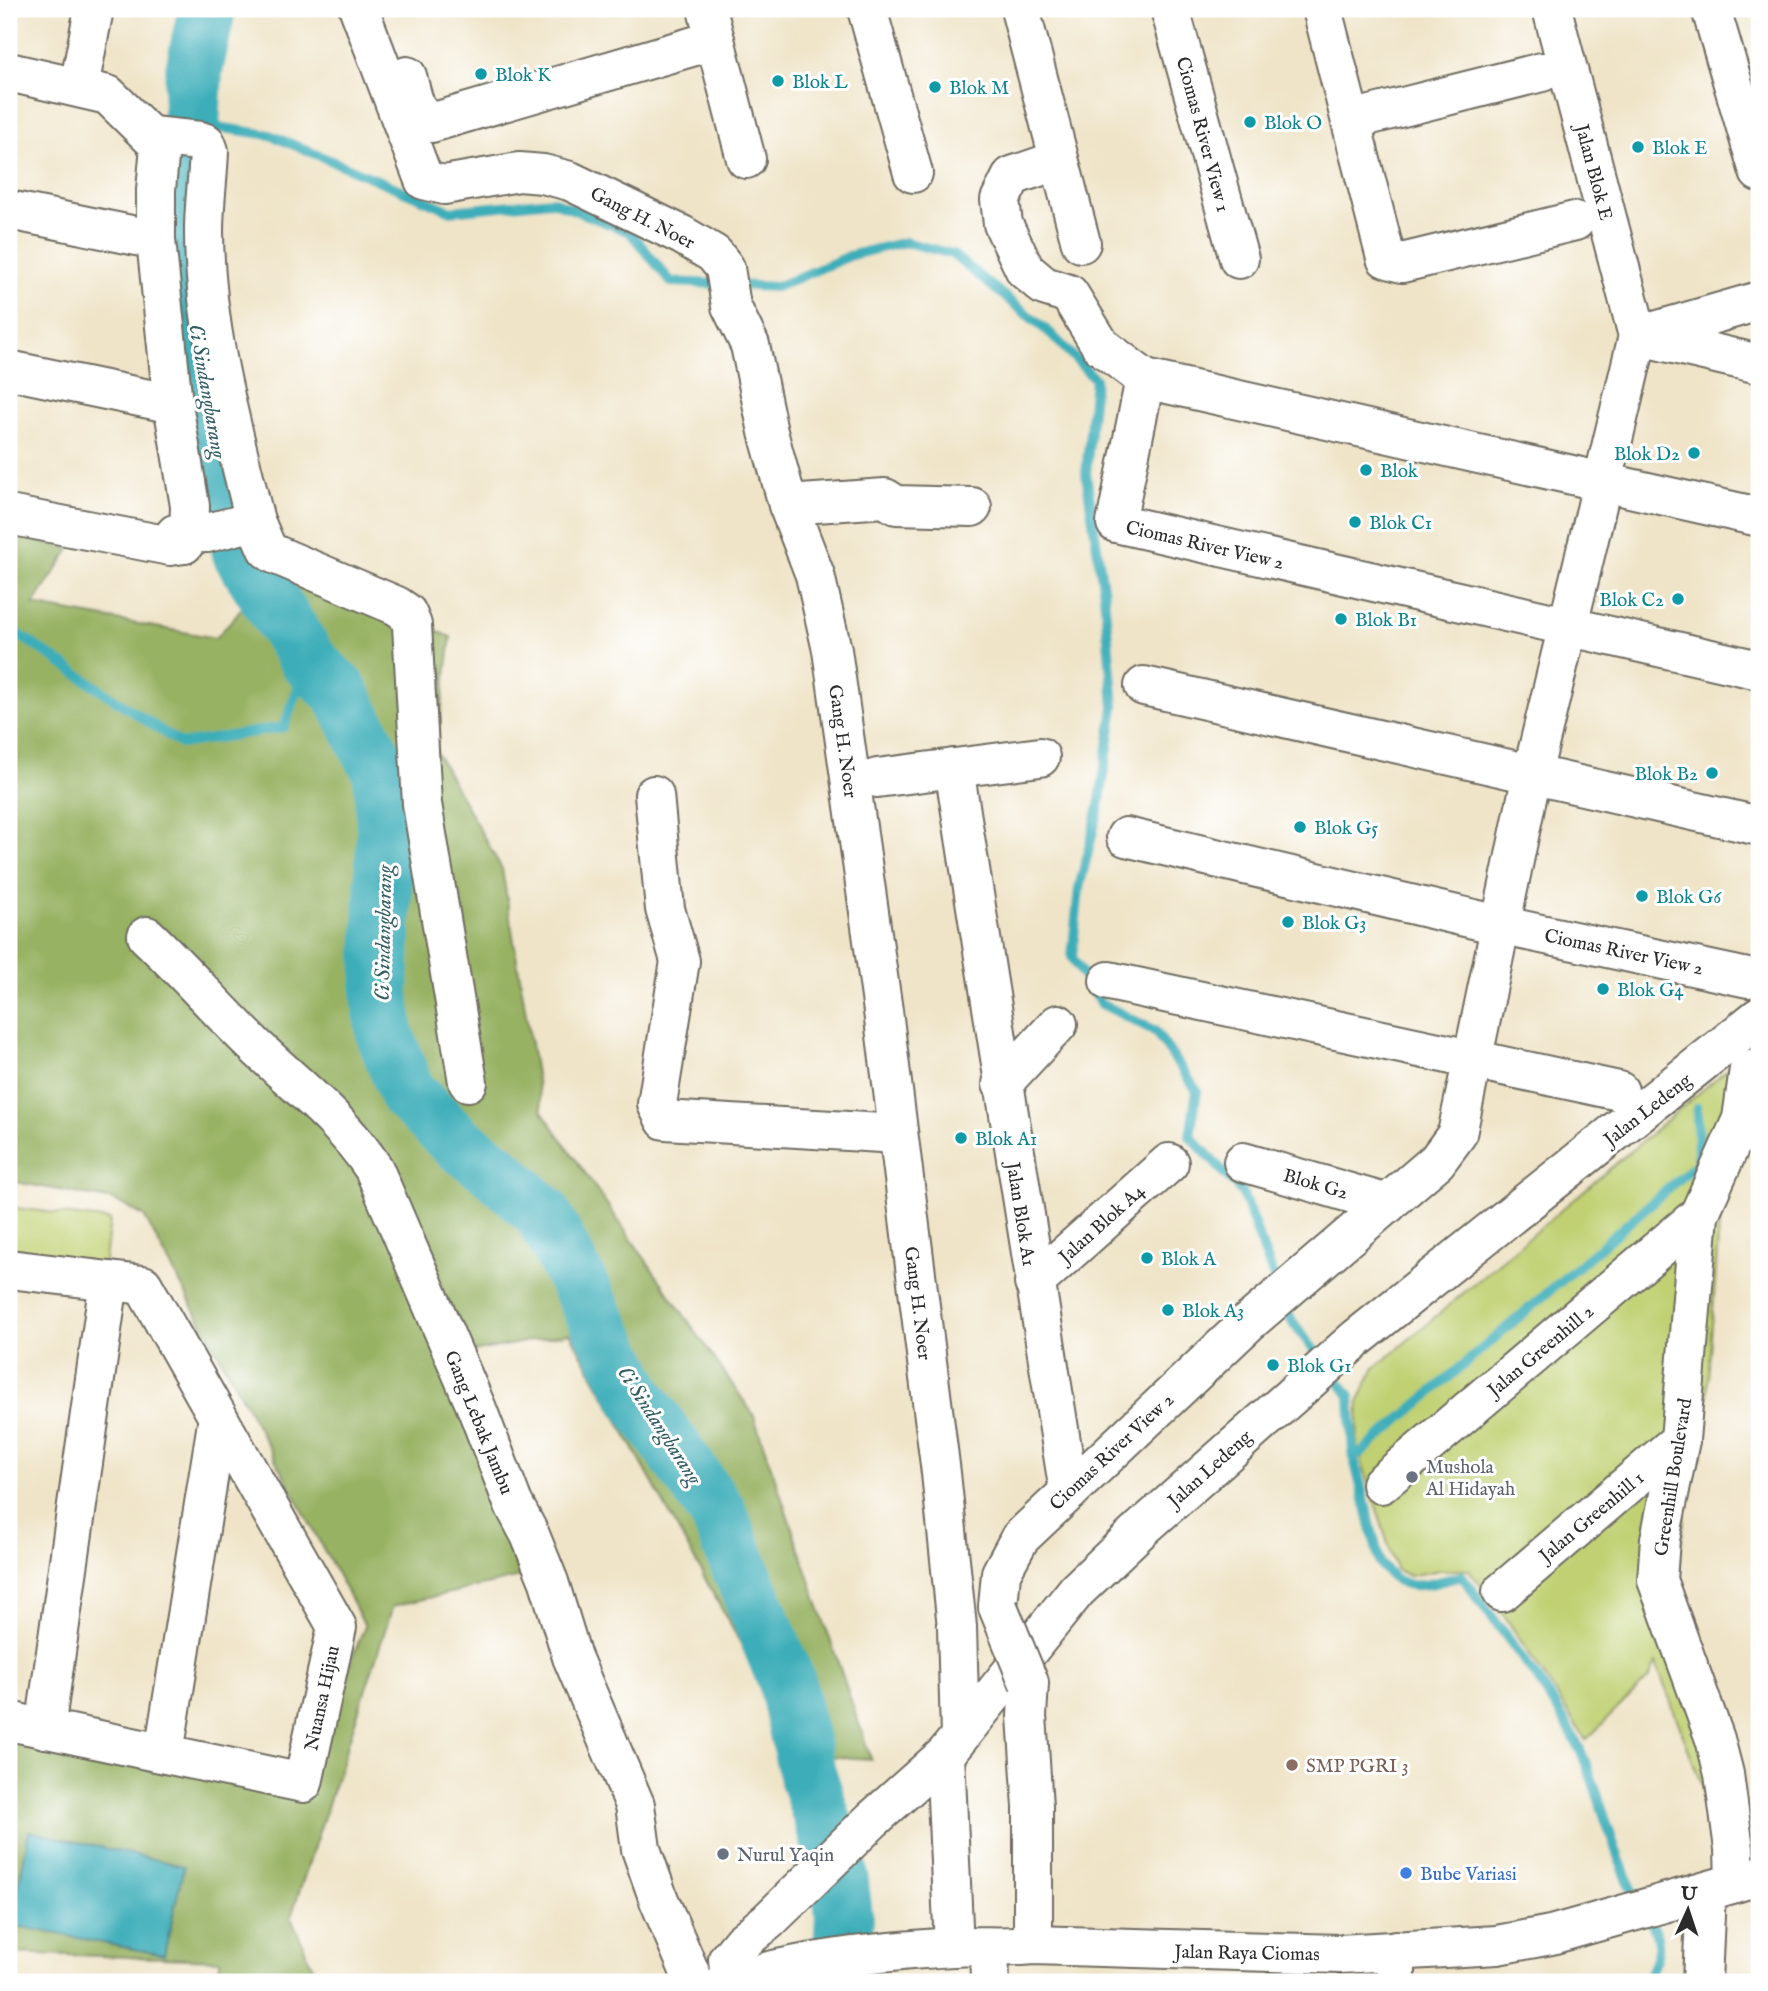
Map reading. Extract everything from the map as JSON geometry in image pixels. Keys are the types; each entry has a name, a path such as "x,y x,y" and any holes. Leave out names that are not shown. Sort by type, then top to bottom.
{"street":[{"path":"79,87 93,9"},
{"name":"Gang H. Noer","path":"359,9 424,180 444,185 519,172 543,174 570,181 682,235 714,254 725,268 731,306 750,345 768,432 788,505 815,575 832,650 898,1134 953,1588 961,1697 952,1745 978,1959"},
{"path":"387,9 416,109 424,120 431,123 711,24 746,159"},
{"path":"867,9 913,173"},
{"path":"1020,9 1081,243"},
{"name":"Ciomas River View 1","path":"1170,9 1239,259"},
{"path":"1322,9 1386,258 1402,263 1575,221"},
{"name":"Jalan Blok E","path":"1552,9 1638,336"},
{"path":"1712,9 1759,172"},
{"path":"9,72 108,95 156,141 206,143 209,151 204,232 212,320 229,417 252,522 267,549 274,554 397,606 407,613 412,625 422,804 468,1082"},
{"path":"1351,120 1542,72"},
{"path":"156,141 156,240 173,404 190,506 190,536 195,539"},
{"path":"1059,160 1013,176 1000,200 1003,224 1025,271 1044,286 1069,294 1101,346 1145,379 1759,517"},
{"path":"9,210 156,240"},
{"path":"1638,336 1759,301"},
{"path":"1638,336 1759,364"},
{"name":"Ciomas River View 2","path":"1033,1945 1033,1807 1027,1716 1029,1683 998,1607 1001,1573 1020,1538 1249,1322 1437,1161 1457,1134 1532,774 1638,336"},
{"path":"9,370 173,404"},
{"name":"Ciomas River View 2","path":"1145,379 1116,523 1759,670"},
{"path":"788,505 885,498 896,505 972,507"},
{"path":"9,515 170,547 252,522"},
{"path":"1144,686 1759,826"},
{"path":"877,778 1040,757"},
{"name":"Jalan Blok A1","path":"954,768 1002,1084 1069,1492"},
{"path":"654,795 665,909 680,961 657,1104 665,1120 898,1134"},
{"name":"Ciomas River View 2","path":"1126,837 1499,925 1748,978"},
{"name":"Gang Lebak Jambu","path":"147,936 250,1041 338,1121 355,1139 374,1169 477,1409 513,1503 530,1535 549,1582 572,1657 635,1805 642,1849 659,1900 694,1982"},
{"path":"1109,981 1619,1091"},
{"name":"Jalan Ledeng","path":"729,1982 728,1959 742,1942 805,1887 952,1745 1077,1590 1314,1375 1759,1017"},
{"path":"1002,1084 1058,1024"},
{"name":"Greenhill Boulevard","path":"1702,1982 1734,1884 1734,1849 1724,1774 1715,1739 1657,1580 1660,1539 1680,1440 1701,1208 1742,1119 1749,1069"},
{"name":"Jalan Blok A4","path":"1034,1283 1169,1163"},
{"name":"Blok G2","path":"1242,1163 1388,1204"},
{"name":"Jalan Greenhill 2","path":"1381,1484 1701,1208"},
{"name":"Nuansa Hijau","path":"9,1269 143,1285 337,1627 303,1783 27,1725 109,1281"},
{"path":"164,1753 218,1417"},
{"name":"Jalan Greenhill 1","path":"1502,1592 1680,1440"},
{"name":"Jalan Raya Ciomas","path":"729,1982 819,1961 908,1951 978,1959 1033,1945 1340,1954 1396,1966 1605,1920 1734,1884"}],"green space":[{"path":"9,534 70,549 33,605 216,638 281,564 451,637 436,752 502,869 542,1111 753,1414 871,1759 802,1755 570,1333 462,1354 538,1573 393,1606 291,1917 319,1982 219,1982 220,1960 9,1953 9,1725 299,1790 365,1626 144,1216 114,1200 9,1181"},
{"path":"1759,1042 1759,1111 1720,1209 1703,1454 1688,1485 1679,1563 1719,1841 1707,1829 1702,1786 1656,1663 1649,1678 1586,1740 1506,1618 1469,1570 1439,1570 1409,1576 1396,1569 1357,1446 1359,1400 1374,1369"},
{"path":"9,1207 110,1220 104,1268 9,1256"}],"water":[{"path":"29,1831 184,1866 164,1955 11,1925"}],"waterway":[{"name":"Ci Sindangbarang","path":"207,9 194,70 184,255 208,409 241,553 308,660 340,692 382,773 385,832 380,996 385,1035 407,1093 458,1143 494,1169 542,1213 639,1400 717,1511 787,1682 807,1773 838,1866 844,1916 840,1982"},
{"path":"203,125 270,135 451,211 552,201 630,232 671,282 720,284"},
{"path":"735,285 776,287 852,255 905,242 952,254 1050,333 1095,379 1086,474 1104,594 1114,707 1099,807 1079,888 1072,957 1100,1003 1155,1031 1197,1091 1190,1136 1242,1192 1277,1286"},
{"path":"9,628 181,744 284,727 308,660"},
{"path":"1697,1108 1698,1163 1706,1177"},
{"path":"1361,1453 1698,1163"},
{"path":"1284,1303 1292,1322 1322,1360"},
{"path":"1332,1372 1350,1396 1353,1455 1380,1563 1389,1574 1407,1584 1427,1584 1462,1576 1533,1674 1572,1734 1590,1775 1620,1861 1639,1902"},
{"path":"1646,1982 1658,1948 1656,1933 1647,1915"}],"place":[{"name":"Blok K","path":"481,74"},
{"name":"Blok L","path":"778,81"},
{"name":"Blok M","path":"935,87"},
{"name":"Blok O","path":"1250,122"},
{"name":"Blok E","path":"1638,147"},
{"name":"Blok D2","path":"1694,453"},
{"name":"Blok","path":"1366,470"},
{"name":"Blok C1","path":"1355,522"},
{"name":"Blok C2","path":"1678,599"},
{"name":"Blok B1","path":"1341,619"},
{"name":"Blok B2","path":"1712,773"},
{"name":"Blok G5","path":"1300,827"},
{"name":"Blok G6","path":"1642,896"},
{"name":"Blok G3","path":"1288,922"},
{"name":"Blok G4","path":"1603,989"},
{"name":"Blok A1","path":"961,1138"},
{"name":"Blok A","path":"1147,1258"},
{"name":"Blok A3","path":"1168,1310"},
{"name":"Blok G1","path":"1273,1365"},
{"name":"Mushola Al Hidayah","path":"1412,1477"},
{"name":"SMP PGRI 3","path":"1292,1765"},
{"name":"Nurul Yaqin","path":"723,1854"},
{"name":"Bube Variasi","path":"1406,1873"}]}
